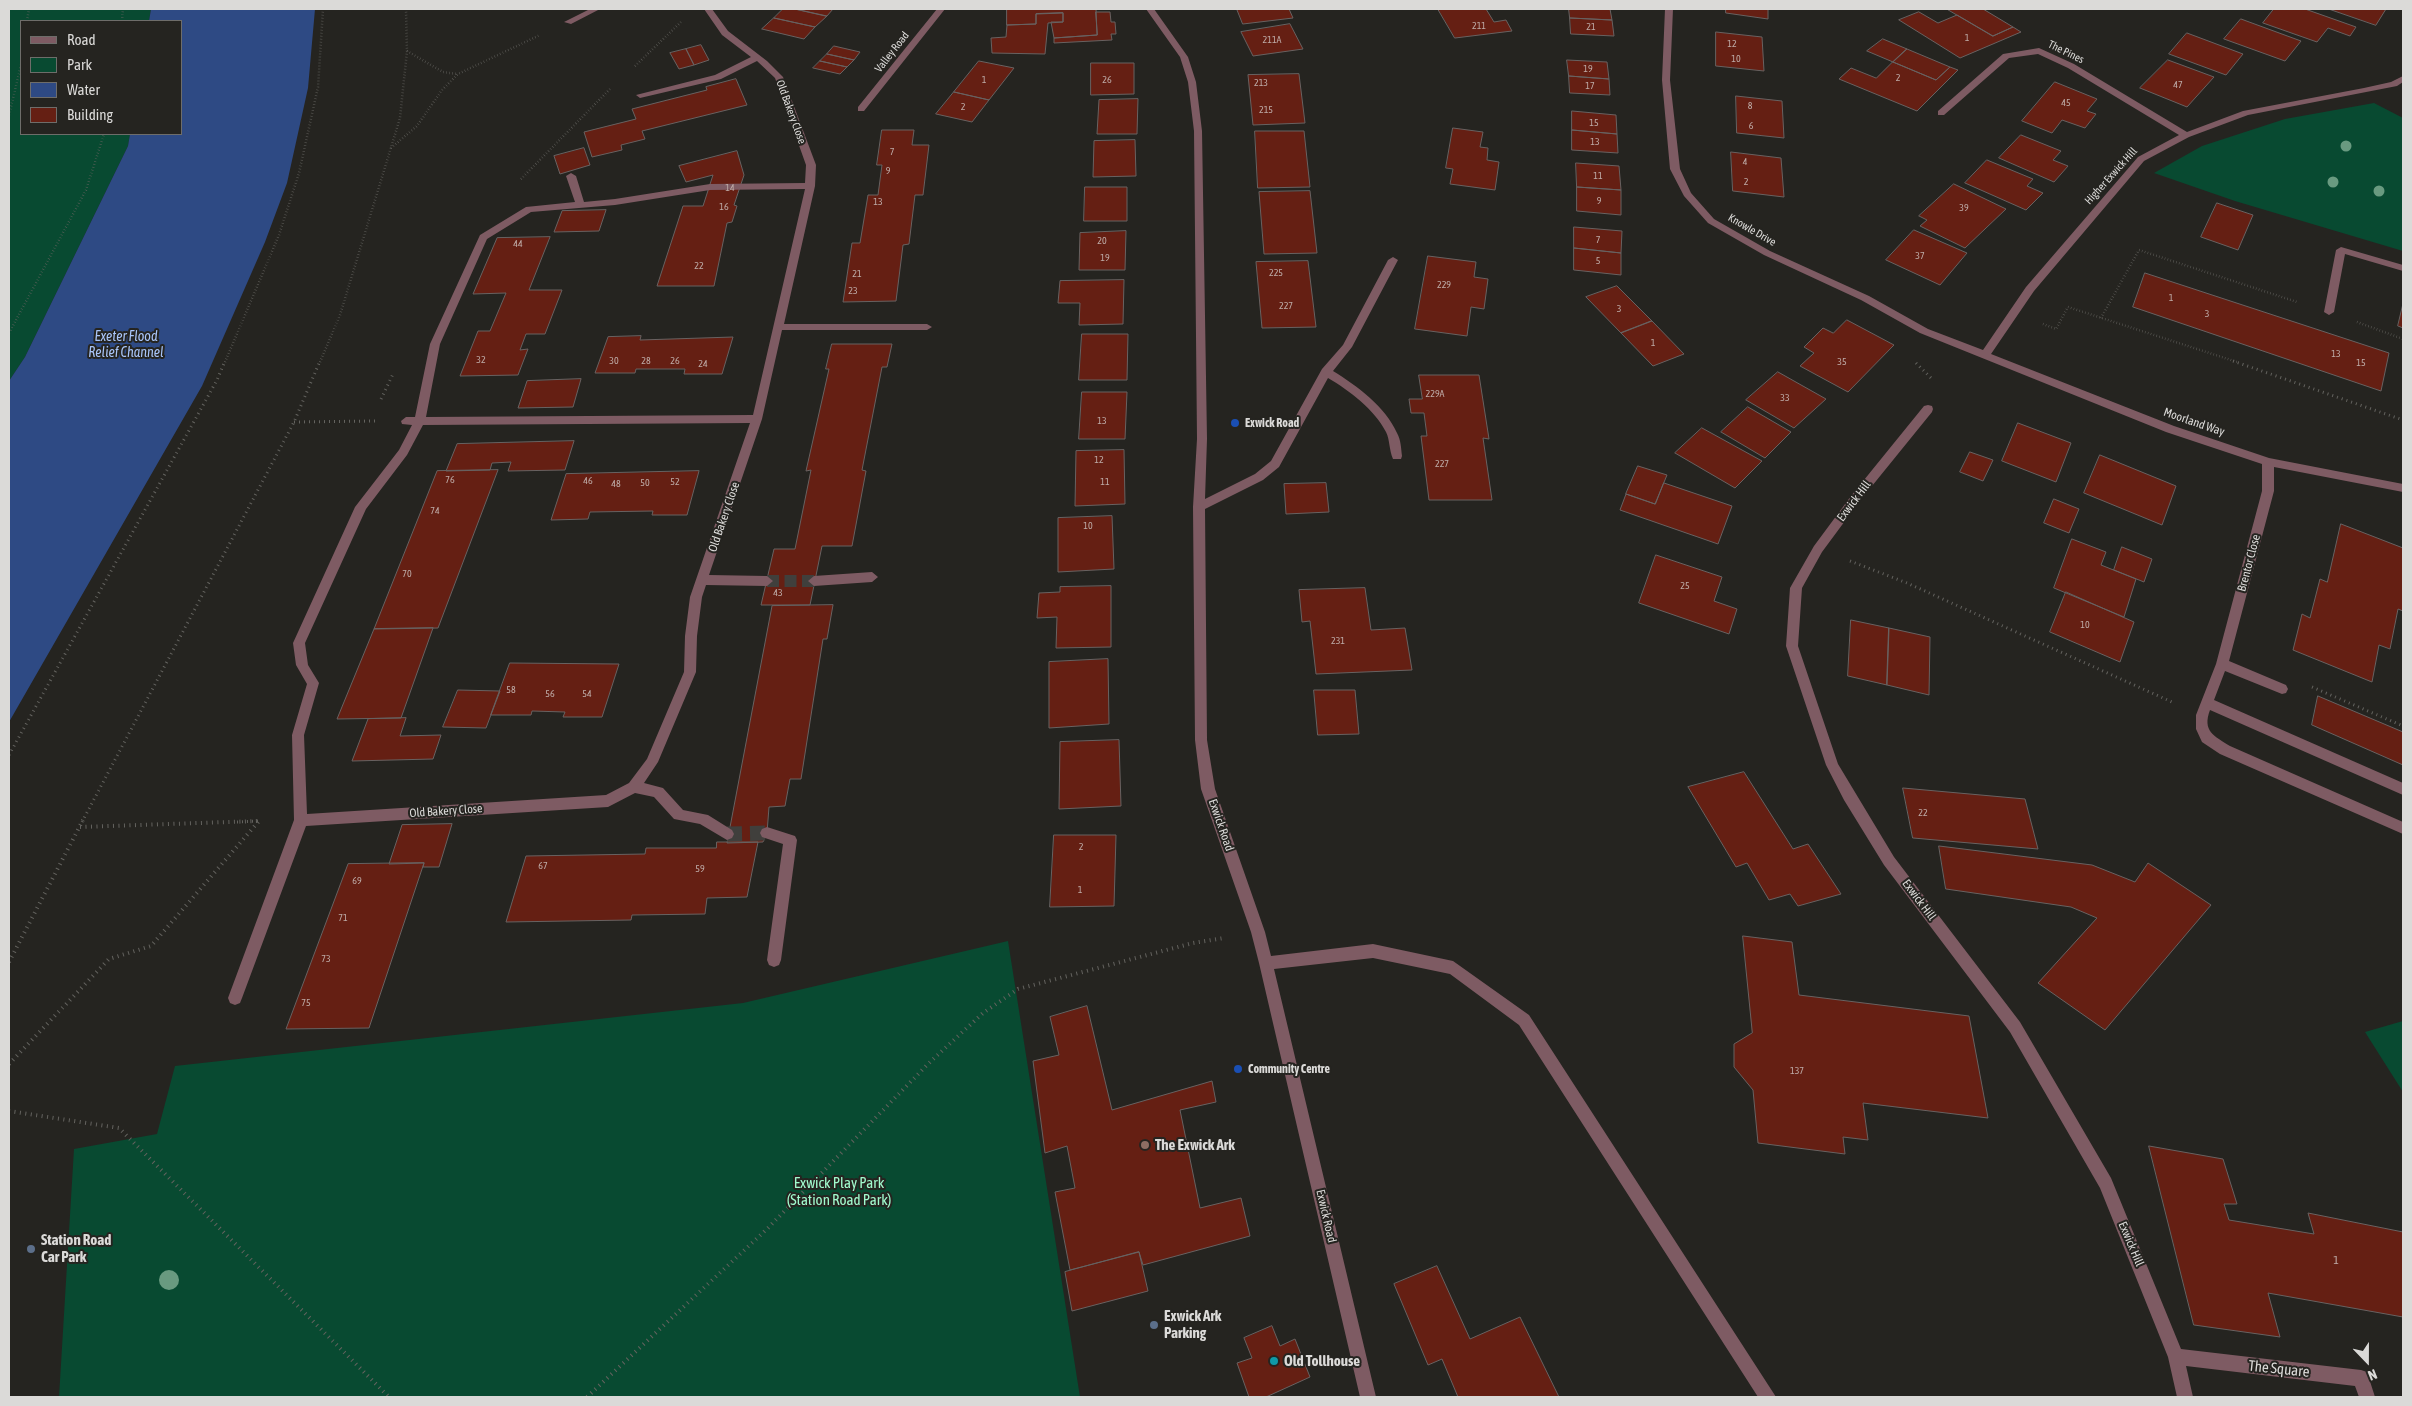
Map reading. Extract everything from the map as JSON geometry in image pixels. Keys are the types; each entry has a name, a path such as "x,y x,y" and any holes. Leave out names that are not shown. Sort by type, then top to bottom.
{"street":[{"path":"568,22 596,9"},
{"name":"Old Bakery Close","path":"301,820 608,801 634,787 652,762 690,672 695,607 757,419 810,186 811,165 779,77 725,34 708,9"},
{"name":"Valley Road","path":"862,109 941,9"},
{"name":"Exwick Road","path":"1150,9 1184,57 1192,82 1198,131 1202,439 1200,507 1201,740 1208,789 1258,932 1368,1397"},
{"name":"Knowle Drive","path":"1669,9 1666,80 1675,169 1687,194 1711,220 1767,254 1865,298 1924,331 1984,356"},
{"name":"The Pines","path":"1941,113 2006,56 2039,51 2071,66 2186,135"},
{"path":"640,95 718,76 757,58"},
{"name":"Higher Exwick Hill","path":"1984,356 2030,289 2141,159 2186,135 2246,113 2364,91 2394,84 2403,79"},
{"path":"571,176 581,206"},
{"path":"235,998 301,820 298,735 313,683 304,673 299,659 299,643 361,507 403,452 420,420 435,344 483,237 529,209 581,206 710,188 810,186"},
{"path":"2329,312 2340,250 2403,268"},
{"path":"1200,507 1259,477 1275,464 1326,372 1347,347 1393,260"},
{"path":"777,327 927,327"},
{"name":"Moorland Way","path":"1984,356 2170,429 2268,462 2403,488"},
{"path":"1326,372 1349,385 1378,414 1392,433 1397,456"},
{"name":"Exwick Hill","path":"1928,409 1855,499 1818,549 1796,588 1792,646 1832,765 1889,862 2015,1028 2101,1175 2153,1296 2176,1357 2185,1397"},
{"path":"406,420 757,419"},
{"name":"Brentor Close","path":"2205,709 2222,664 2268,491 2268,462"},
{"path":"814,581 872,577"},
{"path":"703,580 767,581"},
{"path":"2222,664 2282,689"},
{"path":"2403,789 2205,709 2202,729 2206,738 2225,750 2403,828"},
{"path":"634,787 658,792 679,815 703,819 727,834"},
{"path":"767,833 790,840 774,960"},
{"path":"1266,963 1373,951 1444,966 1453,968 1524,1020 1768,1397"},
{"name":"The Square","path":"2176,1357 2361,1378 2368,1397"}],"path":[{"path":"9,755 217,380 279,235 300,173 318,87 322,9"},
{"path":"9,962 182,630 294,422 340,315 400,118 407,51 406,9"},
{"path":"391,148 417,126 428,113 442,90 458,74 568,22"},
{"path":"407,51 443,72 458,74"},
{"path":"9,115 20,69"},
{"path":"9,334 86,190 104,135"},
{"path":"2101,318 2139,250 2329,312 2403,339"},
{"path":"2036,322 2056,330 2068,307 2234,361 2403,420"},
{"path":"1924,331 1911,350 1912,360 1941,387 1928,409"},
{"path":"294,422 406,420"},
{"path":"1818,549 1907,583 2205,709"},
{"path":"2282,689 2305,684 2403,726"},
{"path":"80,827 301,820"},
{"path":"9,1064 108,960 151,946 259,821"},
{"path":"587,1397 768,1228 928,1064 990,1008 1018,989 1193,944 1258,932"},
{"path":"9,1111 119,1128 389,1397"}],"green space":[{"path":"9,9 151,9 149,20 20,20 20,135 130,135 128,146 25,357 9,381"},
{"path":"2374,103 2403,118 2403,251 2235,201 2154,173 2202,146 2285,119"},
{"name":"Exwick Play Park (Station Road Park)","path":"1008,941 1080,1397 59,1397 74,1149 157,1134 175,1066 743,1003"},
{"path":"2403,1021 2403,1092 2365,1032"}],"water":[{"name":"Exeter Flood Relief Channel","path":"151,9 315,9 308,88 287,183 265,242 202,386 9,722 9,381 25,357 128,146 130,135 182,135 182,20 149,20"}],"building":[{"path":"783,9 795,9 827,16 815,27 774,18"},
{"path":"795,9 833,9 827,16"},
{"path":"1007,9 1096,9 1097,35 1054,38 1051,22 1063,22 1063,13 1036,14 1036,24 1007,25"},
{"path":"1237,9 1289,9 1293,18 1243,24"},
{"path":"1438,9 1486,9 1494,22 1506,20 1512,31 1455,38"},
{"path":"1569,9 1610,9 1612,20 1570,18"},
{"path":"1726,9 1768,9 1768,19 1726,13"},
{"path":"1947,9 1983,9 2013,27 1993,36"},
{"path":"2274,9 2305,9 2356,27 2350,36 2328,28 2317,42 2263,23"},
{"path":"2329,9 2386,9 2376,25"},
{"path":"1096,12 1110,12 1111,22 1115,22 1116,34 1111,34 1112,40 1054,43 1054,38 1097,35"},
{"path":"1919,12 1938,23 1957,15 1993,36 2013,27 2021,32 1960,58 1899,20"},
{"path":"1063,13 1063,22 1048,23 1045,54 992,53 991,38 1006,37 1007,25 1036,24 1036,14"},
{"path":"774,18 815,27 804,39 762,29"},
{"path":"1570,18 1612,20 1614,36 1571,34"},
{"path":"2241,19 2301,41 2285,61 2224,39"},
{"path":"1290,24 1303,49 1253,56 1241,32"},
{"path":"1716,32 1762,37 1764,71 1716,66"},
{"path":"2187,33 2243,54 2226,75 2169,54"},
{"path":"1883,39 1907,49 1893,62 1867,51"},
{"path":"701,45 709,60 694,65 686,49"},
{"path":"834,46 860,52 854,60 827,54"},
{"path":"686,49 694,65 679,69 670,53"},
{"path":"1907,49 1950,67 1936,80 1893,62"},
{"path":"827,54 854,60 847,67 820,61"},
{"path":"1567,60 1607,62 1609,79 1569,76"},
{"path":"2168,60 2214,77 2187,107 2140,88"},
{"path":"820,61 847,67 840,74 813,68"},
{"path":"979,61 1014,68 989,100 954,92"},
{"path":"1893,62 1936,80 1950,67 1958,70 1917,111 1839,79 1851,68 1876,78"},
{"path":"1091,63 1134,63 1134,94 1091,95"},
{"path":"1299,74 1305,123 1253,125 1248,75"},
{"path":"1569,76 1609,79 1610,95 1570,93"},
{"path":"736,79 747,105 642,131 645,139 621,145 622,150 592,157 584,132 636,119 632,109 707,90 706,87"},
{"path":"2055,82 2097,99 2087,111 2096,114 2085,128 2062,120 2052,133 2022,121"},
{"path":"954,92 989,100 972,122 936,114"},
{"path":"1736,96 1782,101 1784,138 1737,133"},
{"path":"1138,99 1137,134 1097,134 1099,100"},
{"path":"1572,111 1616,115 1617,134 1572,130"},
{"path":"1453,128 1483,132 1480,147 1488,148 1487,160 1499,162 1495,190 1450,184 1453,169 1446,168"},
{"path":"882,130 914,130 912,145 929,145 923,195 915,195 909,244 903,245 896,301 843,302 852,243 860,243 868,195 878,195 882,165 877,165"},
{"path":"1572,130 1617,134 1618,153 1572,150"},
{"path":"1255,131 1304,131 1310,187 1258,188"},
{"path":"2021,135 2061,151 2053,160 2068,166 2054,182 1999,158"},
{"path":"1135,140 1136,176 1093,177 1094,141"},
{"path":"584,148 590,165 560,174 554,156"},
{"path":"737,151 744,175 734,205 737,206 732,222 727,223 714,286 657,286 683,206 703,206 713,175 686,182 679,166"},
{"path":"1731,152 1781,158 1784,197 1733,191"},
{"path":"1987,160 2033,179 2027,186 2043,193 2026,210 1965,183"},
{"path":"1576,163 1619,166 1621,190 1577,187"},
{"path":"1954,184 2006,209 1965,248 1920,226 1927,220 1919,216"},
{"path":"1085,187 1127,187 1127,221 1084,221"},
{"path":"1577,187 1621,190 1621,215 1577,211"},
{"path":"1310,191 1317,253 1264,254 1259,192"},
{"path":"2217,203 2253,215 2238,250 2201,237"},
{"path":"606,210 599,231 554,232 562,211"},
{"path":"1574,227 1622,231 1621,253 1574,248"},
{"path":"1914,230 1967,253 1940,285 1886,260"},
{"path":"1126,231 1125,270 1079,270 1080,233"},
{"path":"550,237 529,290 562,290 545,334 526,334 520,350 528,349 518,375 460,376 478,331 490,331 506,293 473,294 497,238"},
{"path":"1574,248 1621,253 1621,275 1574,270"},
{"path":"1428,256 1476,262 1474,277 1488,279 1484,309 1471,307 1467,336 1415,329"},
{"path":"1308,261 1316,327 1262,328 1256,262"},
{"path":"2145,273 2389,353 2381,391 2133,307"},
{"path":"1124,280 1123,324 1079,325 1080,303 1058,303 1060,281"},
{"path":"1617,286 1652,321 1621,333 1586,297"},
{"path":"2403,304 2403,328 2398,326"},
{"path":"1847,320 1894,345 1848,392 1800,366 1814,353 1804,347 1823,328 1833,333"},
{"path":"1652,321 1684,354 1653,366 1621,333"},
{"path":"1082,334 1128,334 1127,380 1079,380"},
{"path":"641,336 640,340 733,337 722,374 684,374 685,369 636,369 635,373 595,373 608,337"},
{"path":"832,344 892,344 887,367 882,367 862,470 866,471 852,546 822,546 810,605 761,605 774,549 795,549 811,470 806,471 829,369 826,369"},
{"path":"1778,372 1826,399 1794,428 1746,400"},
{"path":"1419,375 1479,375 1489,439 1483,438 1492,500 1429,500 1421,436 1427,436 1424,413 1411,413 1409,399 1422,399"},
{"path":"581,379 573,407 518,408 527,381"},
{"path":"1082,392 1127,392 1125,439 1079,439"},
{"path":"1748,407 1791,432 1765,458 1721,432"},
{"path":"2018,423 2071,443 2056,482 2002,461"},
{"path":"1702,428 1762,461 1735,488 1675,453"},
{"path":"574,441 565,470 508,471 511,462 492,463 490,470 446,471 457,444"},
{"path":"1124,450 1125,504 1075,506 1076,451"},
{"path":"1970,452 1993,460 1983,481 1960,472"},
{"path":"2100,455 2176,486 2162,525 2084,493"},
{"path":"1638,466 1667,475 1655,504 1626,494"},
{"path":"498,470 438,628 374,629 437,471"},
{"path":"699,471 687,515 652,515 653,511 590,512 588,519 551,520 566,474"},
{"path":"1326,483 1329,512 1286,514 1284,484"},
{"path":"1664,483 1732,506 1718,544 1620,510 1626,494 1655,504"},
{"path":"2054,499 2079,509 2069,533 2044,523"},
{"path":"1112,516 1114,569 1058,572 1058,518"},
{"path":"2341,524 2403,548 2403,611 2398,609 2390,649 2379,645 2372,682 2293,650 2302,614 2310,618 2320,579 2327,582"},
{"path":"2072,539 2106,552 2101,565 2136,579 2124,617 2054,588"},
{"path":"2122,547 2152,559 2144,582 2114,570"},
{"path":"1656,555 1722,577 1714,601 1737,609 1729,634 1639,603"},
{"path":"1111,586 1111,647 1056,648 1057,617 1037,618 1039,593 1060,592 1060,587"},
{"path":"1365,588 1371,630 1405,628 1412,670 1316,674 1310,621 1302,622 1299,590"},
{"path":"2066,592 2134,622 2120,662 2050,632"},
{"path":"833,605 827,639 823,639 801,779 790,779 785,806 769,807 767,833 763,842 727,843 772,606"},
{"path":"1851,620 1889,628 1887,685 1848,676"},
{"path":"433,628 401,718 337,719 374,629"},
{"path":"1889,628 1930,637 1929,695 1887,685"},
{"path":"1108,659 1109,724 1049,728 1049,662"},
{"path":"510,663 619,664 602,717 563,717 565,712 532,711 531,715 491,715"},
{"path":"458,690 500,691 486,728 443,727"},
{"path":"1314,690 1355,690 1359,734 1318,735"},
{"path":"2318,696 2403,732 2403,765 2312,725"},
{"path":"406,718 400,736 441,735 433,759 352,761 368,719"},
{"path":"1119,740 1121,806 1059,809 1060,742"},
{"path":"1744,772 1793,849 1808,844 1841,894 1798,906 1790,894 1769,900 1747,863 1736,867 1688,787"},
{"path":"1903,788 2025,799 2038,849 1913,838"},
{"path":"452,824 439,867 423,867 424,863 389,864 402,825"},
{"path":"1054,835 1116,835 1114,906 1050,907"},
{"path":"717,842 758,842 747,897 707,898 705,914 632,915 631,920 506,922 526,856 645,854 646,848 716,848"},
{"path":"1939,846 2092,865 2135,882 2148,863 2211,905 2105,1030 2038,983 2097,918 2071,907 1946,889"},
{"path":"424,863 369,1028 286,1029 348,864"},
{"path":"1743,936 1792,942 1799,995 1969,1016 1988,1118 1863,1103 1868,1140 1843,1137 1845,1154 1758,1143 1753,1090 1734,1067 1734,1044 1752,1033"},
{"path":"1087,1006 1112,1110 1212,1081 1216,1102 1180,1110 1200,1208 1241,1198 1250,1236 1143,1265 1139,1252 1070,1270 1055,1192 1075,1188 1067,1146 1045,1153 1033,1061 1059,1055 1050,1017"},
{"path":"2149,1146 2223,1159 2237,1204 2224,1204 2229,1220 2314,1234 2308,1213 2403,1232 2403,1317 2268,1293 2280,1337 2194,1325"},
{"path":"1139,1252 1148,1291 1072,1311 1065,1272"},
{"path":"1437,1266 1470,1339 1520,1317 1559,1397 1458,1397 1442,1359 1428,1365 1394,1284"},
{"name":"Old Tollhouse","path":"1272,1326 1280,1346 1295,1339 1310,1377 1266,1397 1249,1397 1237,1363 1252,1358 1244,1338"}],"tunnel":[{"path":"767,581 814,581"},
{"path":"727,834 767,833"}],"place":[{"name":"Exwick Road","path":"1235,423"},
{"name":"Community Centre","path":"1238,1069"},
{"name":"The Exwick Ark","path":"1145,1145"},
{"name":"Station Road Car Park","path":"31,1249"},
{"name":"Exwick Ark Parking","path":"1154,1325"},
{"name":"Old Tollhouse","path":"1274,1361"}]}
